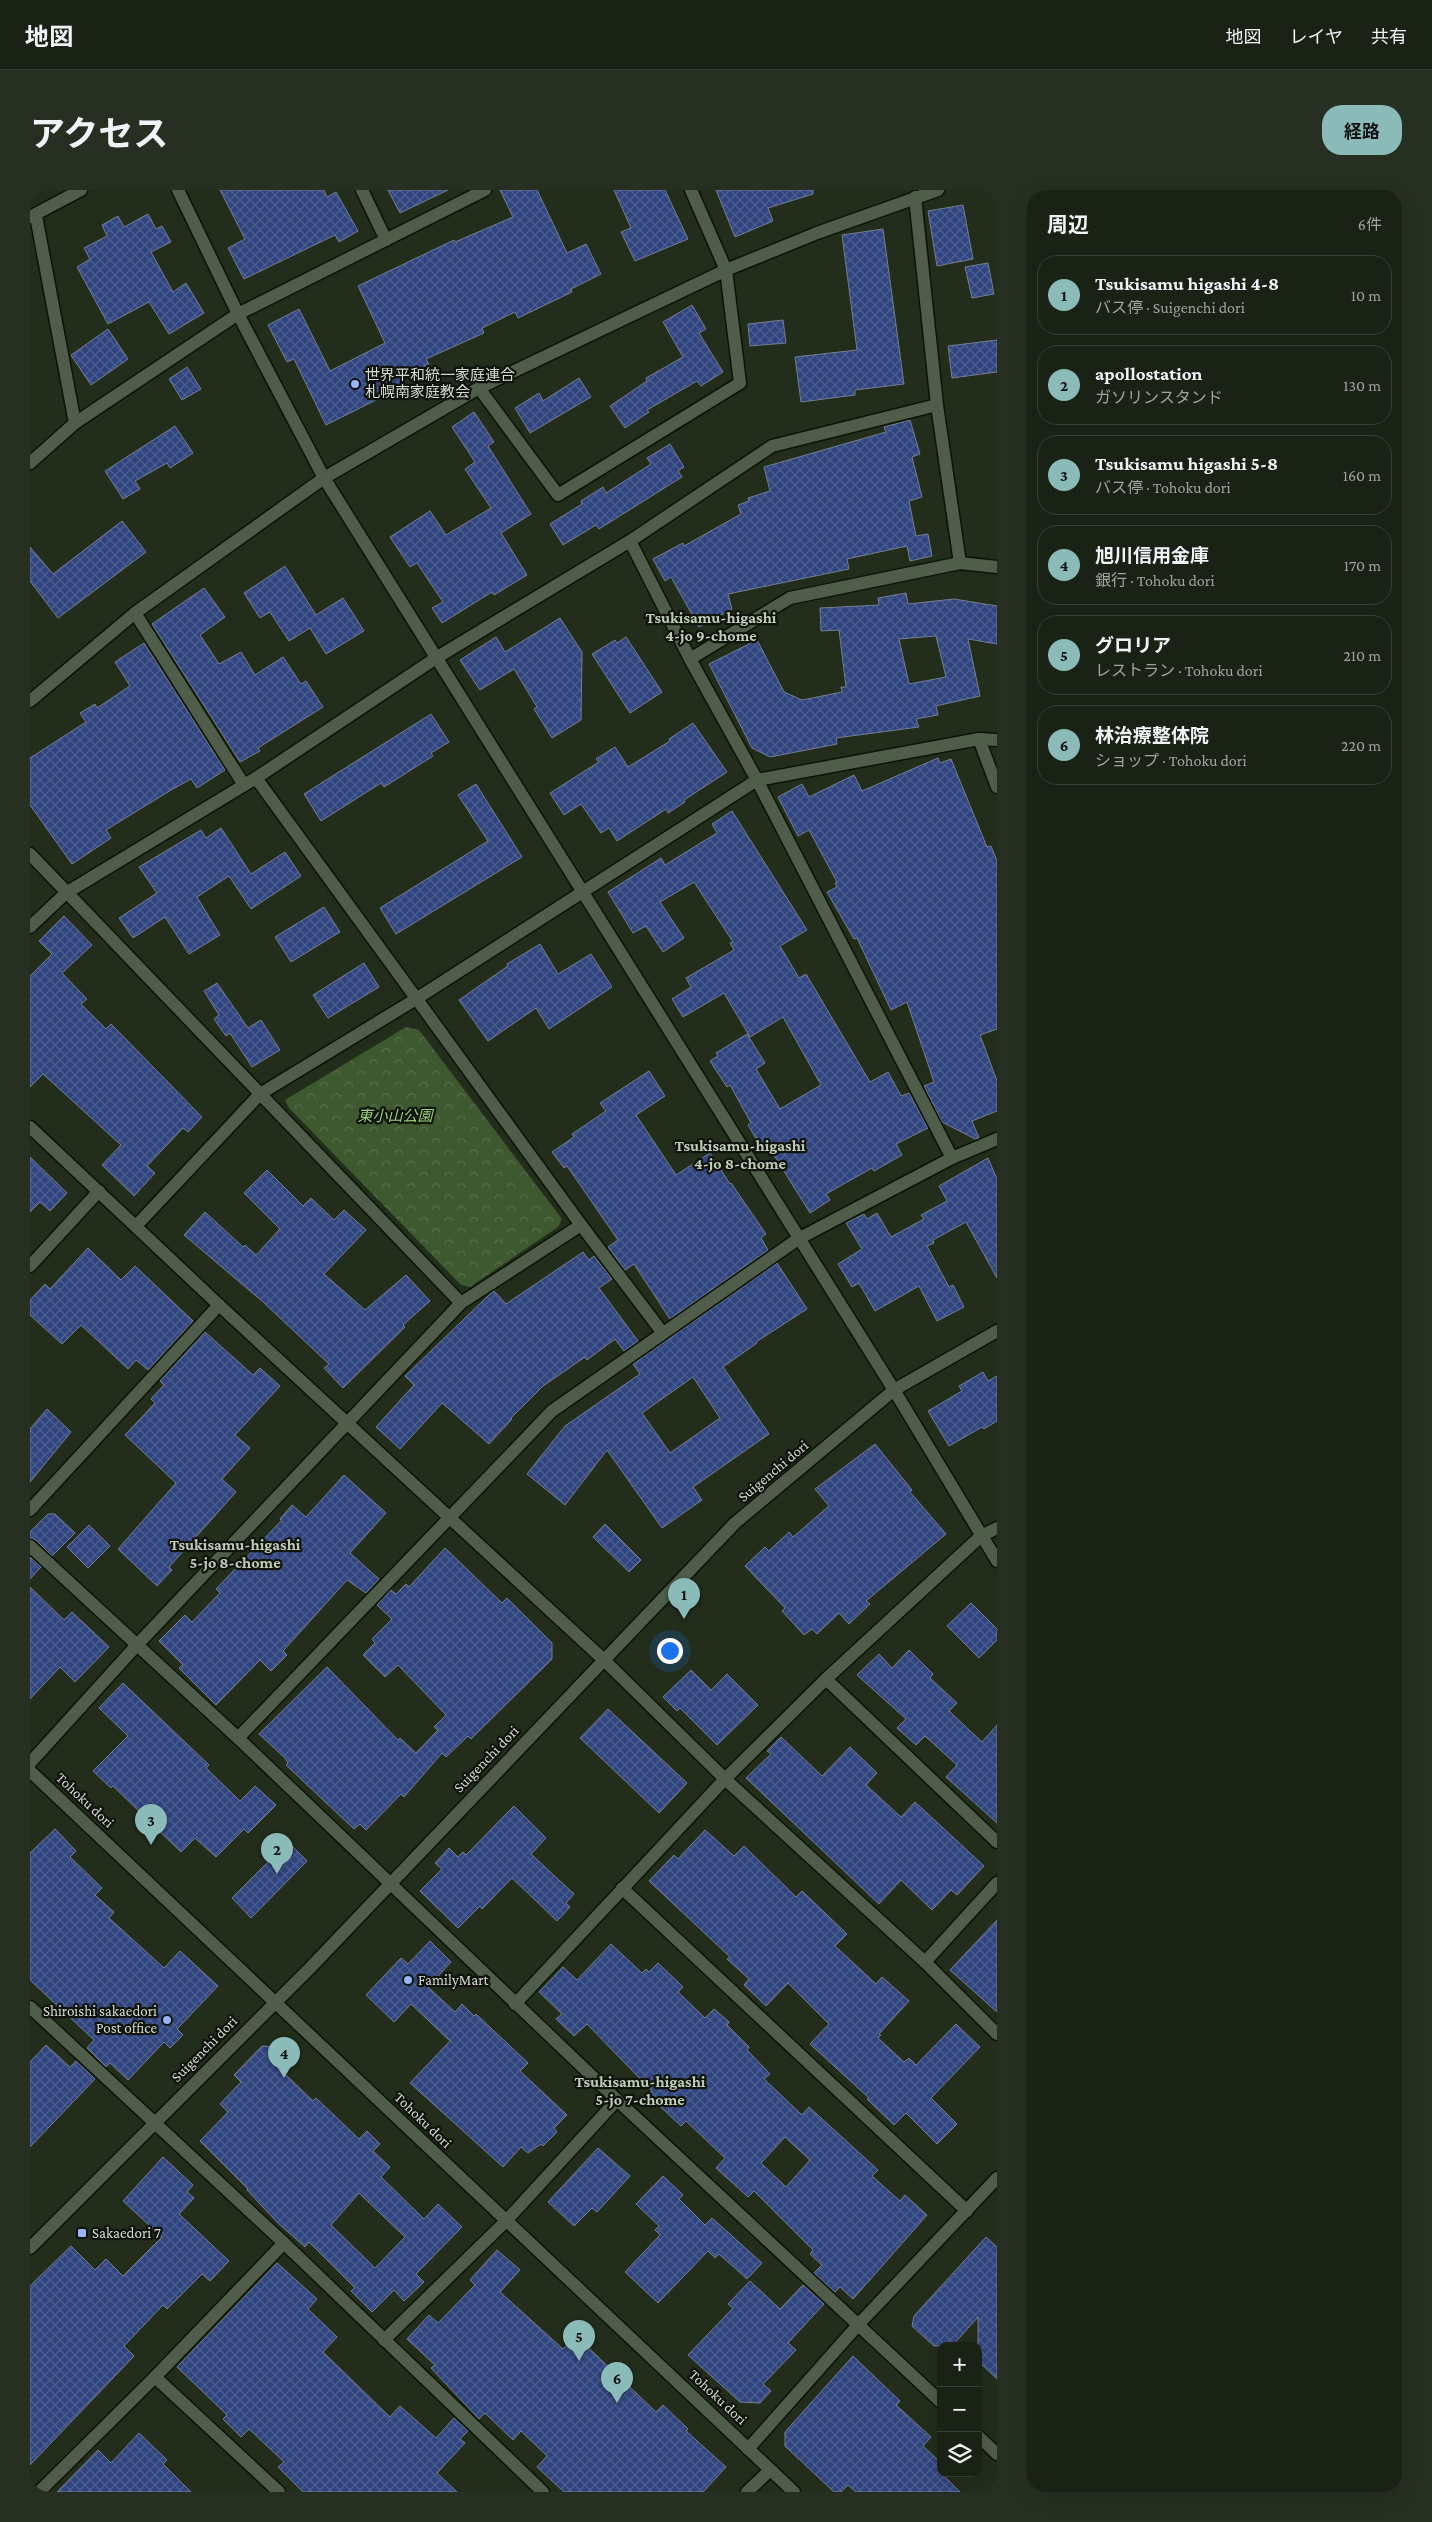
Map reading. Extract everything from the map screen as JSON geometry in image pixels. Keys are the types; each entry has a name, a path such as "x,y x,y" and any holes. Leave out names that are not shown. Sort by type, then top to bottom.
{"street":[{"path":"75,422 33,216 81,190"},
{"path":"178,190 238,314 324,478 894,1390 997,1561"},
{"path":"362,190 386,240"},
{"path":"30,462 75,422 238,314 485,190"},
{"path":"479,388 558,496 740,383 726,270 691,190"},
{"path":"30,701 134,613 324,478 479,388 726,270 817,233 938,190"},
{"path":"915,197 937,405 960,563"},
{"path":"30,927 66,892 256,778 436,658 630,541 772,446 937,405"},
{"path":"630,541 690,659 757,780 952,1158"},
{"path":"690,659 790,598 960,563 997,567"},
{"path":"134,613 244,785"},
{"path":"979,739 997,787"},
{"path":"136,1226 260,1094 416,999 757,780 979,739 997,740"},
{"path":"256,778 580,1225 662,1332"},
{"path":"30,854 461,1303"},
{"path":"30,1126 219,1305 604,1660 724,1779 924,1962 997,2034"},
{"path":"238,1738 552,1410 798,1239 952,1158 997,1139"},
{"path":"30,1266 99,1191"},
{"path":"30,1763 136,1646 461,1303 580,1225"},
{"path":"30,1510 219,1305"},
{"name":"Suigenchi dori","path":"30,2248 276,2002 735,1523 894,1390 997,1331"},
{"path":"515,2004 724,1779 826,1679 981,1536 997,1528"},
{"path":"30,1546 136,1646 238,1738 515,2004 937,2398"},
{"path":"826,1679 997,1842"},
{"name":"Tohoku dori","path":"30,1771 794,2492"},
{"path":"924,1962 997,1883"},
{"path":"622,1888 967,2210"},
{"path":"30,2007 284,2243 542,2492"},
{"path":"384,2340 506,2221 617,2100"},
{"path":"748,2449 858,2325 997,2178"},
{"path":"39,2492 284,2243"},
{"path":"155,2376 279,2492"},
{"path":"982,2440 997,2454"},
{"path":"747,2492 770,2470"}],"green space":[{"name":"東小山公園","path":"406,1027 419,1030 562,1219 558,1227 470,1287 461,1285 289,1108 285,1100"}],"building":[{"path":"220,190 324,190 327,197 336,192 358,231 339,242 335,235 244,279 228,248 245,239"},
{"path":"388,190 448,190 400,213"},
{"path":"500,190 537,190 567,253 586,244 601,274 571,289 572,292 518,318 515,312 482,328 484,333 426,359 429,364 400,378 404,386 326,425 294,359 287,362 268,325 299,309 330,371 385,343 358,286 454,240 455,242 513,217"},
{"path":"614,190 665,190 688,239 635,261 621,232 631,228"},
{"path":"716,190 813,190 813,194 768,208 773,221 735,237"},
{"path":"963,205 973,259 937,266 928,211"},
{"path":"148,214 156,229 162,226 171,242 151,252 173,292 186,283 204,313 169,334 149,302 108,324 77,267 90,259 84,248 107,236 102,225 118,216 124,227"},
{"path":"883,229 904,384 855,390 855,395 801,402 795,357 857,350 842,235"},
{"path":"988,263 994,294 972,298 965,267"},
{"path":"692,305 706,329 699,333 723,372 701,386 697,381 647,410 649,412 625,428 610,406 647,381 646,378 683,357 663,322"},
{"path":"783,320 786,343 750,346 748,324"},
{"path":"108,329 128,359 91,385 71,355"},
{"path":"997,340 997,372 952,378 948,346"},
{"path":"187,367 201,389 182,400 169,379"},
{"path":"579,378 591,397 530,433 515,408 539,393 543,401"},
{"path":"474,412 494,442 488,446 531,514 501,533 527,575 494,595 492,592 442,623 432,608 443,602 417,563 410,567 390,537 430,511 446,535 491,508 465,469 475,462 452,427"},
{"path":"910,420 920,454 912,457 922,497 909,501 916,536 928,534 932,556 910,561 907,546 847,559 849,569 728,594 732,609 699,627 671,577 665,581 653,559 683,543 684,546 741,514 738,505 749,501 748,498 770,491 764,467 886,432 884,427"},
{"path":"175,426 193,453 170,468 167,463 135,481 140,489 123,499 105,471"},
{"path":"670,444 684,467 678,471 682,477 599,529 596,525 563,545 550,524 582,504 581,501 603,487 606,493 651,464 647,458"},
{"path":"122,521 146,552 58,618 30,581 30,547 53,574"},
{"path":"285,566 316,615 343,598 364,631 326,654 310,628 289,641 270,612 260,618 244,593"},
{"path":"204,588 225,617 200,635 219,664 241,652 255,675 283,657 301,684 306,681 323,707 258,748 260,751 240,762 152,624"},
{"path":"906,593 908,604 954,599 997,606 997,644 968,639 980,696 936,706 938,715 916,719 919,727 836,738 837,744 770,757 752,748 709,664 757,640 784,692 802,700 842,692 841,687 846,687 839,630 821,631 820,608 879,605 878,598","holes":["936,636 946,677 909,684 899,639"]},
{"path":"560,618 582,652 581,720 552,738 534,709 537,707 514,669 480,690 460,660 496,637 505,652"},
{"path":"626,637 662,692 630,713 592,654 615,640 617,643"},
{"path":"144,643 225,770 197,788 191,779 171,790 106,830 111,838 72,864 30,805 30,758 86,722 80,713 95,704 97,708 130,686 115,662"},
{"path":"431,714 449,742 431,753 433,756 384,787 381,783 321,821 304,794"},
{"path":"693,723 727,772 684,800 685,802 668,813 666,809 617,841 609,828 601,833 581,804 564,815 550,793 599,762 596,759 615,747 628,767 670,741 669,739"},
{"path":"938,758 940,763 951,759 987,847 991,846 997,861 997,1029 980,1035 997,1081 997,1111 972,1121 979,1138 975,1139 942,1122 924,1086 934,1082 907,1002 891,1010 857,938 854,939 827,892 837,887 835,883 837,882 809,830 798,836 778,797 802,784 809,797 854,775 862,791"},
{"path":"476,784 522,857 396,934 380,908 488,841 458,795"},
{"path":"732,811 807,930 780,946 799,978 806,974 870,1082 888,1072 901,1096 909,1093 928,1128 896,1144 902,1155 874,1171 872,1168 826,1194 830,1200 810,1213 769,1147 763,1150 748,1125 751,1123 730,1085 727,1087 710,1061 718,1056 716,1053 747,1034 765,1063 756,1069 780,1109 821,1085 783,1017 750,1037 724,993 683,1017 672,999 691,987 686,978 734,950 730,943 733,942 694,882 660,902 684,938 663,952 646,926 633,933 608,892 661,858 665,865 717,833 712,824"},
{"path":"221,828 251,874 285,852 301,876 251,909 229,876 197,897 220,935 189,954 165,917 133,938 119,918 157,893 139,867 201,830 206,838"},
{"path":"324,907 340,932 291,962 275,937"},
{"path":"64,916 92,945 62,973 87,999 81,1004 106,1029 111,1024 202,1117 188,1132 183,1128 147,1166 155,1173 134,1196 102,1165 121,1145 43,1074 30,1087 30,976 52,954 39,941"},
{"path":"540,944 558,974 591,954 612,987 549,1029 536,1008 488,1041 459,1000 508,966 507,964"},
{"path":"364,963 379,987 328,1018 313,995"},
{"path":"217,983 248,1028 261,1020 280,1050 252,1067 230,1033 226,1036 214,1019 219,1015 204,991"},
{"path":"649,1071 665,1096 636,1115 676,1175 710,1153 766,1234 761,1238 768,1250 670,1319 634,1264 625,1270 608,1247 618,1240 567,1166 564,1168 552,1152 574,1137 572,1134 606,1111 600,1103"},
{"path":"30,1157 67,1193 50,1211 40,1202 30,1212"},
{"path":"988,1158 997,1179 997,1278 966,1222 933,1240 934,1243 927,1246 949,1287 953,1285 964,1307 937,1321 919,1286 875,1311 859,1283 852,1287 838,1264 862,1249 846,1223 864,1214 867,1219 877,1213 891,1237 924,1219 921,1215 947,1201 939,1186"},
{"path":"267,1170 303,1206 311,1198 334,1220 344,1210 366,1230 324,1274 365,1310 406,1275 430,1301 403,1325 405,1327 343,1388 324,1368 329,1364 262,1301 184,1235 205,1212 243,1247 245,1245 256,1255 280,1229 244,1193"},
{"path":"88,1248 121,1280 135,1266 193,1321 148,1370 136,1360 128,1369 81,1325 62,1344 30,1315 30,1300 45,1284 50,1289"},
{"path":"583,1252 589,1260 594,1256 612,1279 599,1288 638,1341 624,1351 615,1339 587,1360 585,1357 543,1386 511,1418 489,1444 442,1403 400,1449 376,1427 414,1385 405,1376 490,1294 494,1291 506,1304"},
{"path":"777,1263 807,1309 756,1342 723,1367 769,1434 693,1487 702,1500 662,1528 607,1450 565,1505 527,1474 565,1426 640,1374 633,1364","holes":["693,1377 720,1418 670,1453 642,1413"]},
{"path":"205,1332 253,1375 260,1368 280,1386 235,1435 250,1448 222,1479 236,1492 169,1567 172,1570 157,1586 118,1549 176,1483 125,1435 155,1403 151,1399 164,1385 160,1381"},
{"path":"983,1372 988,1381 997,1376 997,1421 984,1429 982,1427 949,1446 928,1411 962,1391 959,1386"},
{"path":"47,1409 71,1432 30,1482 30,1429"},
{"path":"875,1444 912,1490 910,1492 946,1534 866,1601 870,1604 849,1624 839,1613 817,1634 812,1629 804,1635 782,1611 785,1608 745,1566 765,1547 769,1551 789,1532 793,1537 829,1506 815,1489"},
{"path":"344,1475 386,1513 350,1553 379,1579 366,1593 347,1580 283,1651 287,1655 271,1671 260,1660 216,1705 179,1668 183,1665 159,1641 185,1615 192,1622 220,1593 216,1589 282,1520 280,1519 292,1505 306,1517"},
{"path":"48,1514 55,1514 75,1533 52,1556 36,1540 30,1538 30,1532"},
{"path":"605,1524 641,1560 629,1572 593,1537"},
{"path":"89,1525 110,1546 88,1568 67,1547"},
{"path":"445,1548 502,1603 507,1598 552,1643 552,1659 471,1739 468,1736 446,1757 442,1753 404,1797 401,1794 366,1830 360,1824 354,1829 286,1765 288,1763 285,1758 259,1734 327,1667 398,1740 400,1738 416,1753 438,1730 434,1727 446,1715 398,1665 385,1677 363,1655 375,1643 372,1639 392,1619 377,1605 391,1590 396,1594 406,1584 409,1587"},
{"path":"30,1557 41,1567 30,1579"},
{"path":"30,1587 64,1620 72,1612 109,1647 75,1682 60,1667 30,1699"},
{"path":"971,1603 997,1629 997,1640 979,1658 947,1626"},
{"path":"909,1650 933,1674 930,1678 957,1703 949,1711 982,1742 997,1725 997,1823 946,1777 957,1765 925,1736 916,1745 897,1728 906,1719 857,1675 879,1654 892,1668"},
{"path":"691,1670 711,1690 727,1674 758,1705 717,1745 680,1708 677,1711 663,1697"},
{"path":"123,1683 209,1765 206,1768 240,1801 255,1786 276,1805 248,1833 244,1829 216,1857 195,1838 181,1852 113,1786 111,1788 93,1771 128,1736 99,1708"},
{"path":"608,1709 687,1783 659,1813 580,1738"},
{"path":"781,1737 822,1776 850,1747 877,1773 866,1785 901,1817 915,1802 984,1866 957,1895 951,1890 932,1910 901,1880 879,1904 746,1778 771,1754 767,1751"},
{"path":"514,1806 546,1838 531,1854 574,1894 566,1903 570,1907 557,1921 512,1878 482,1909 480,1906 458,1928 420,1891 442,1869 435,1863 449,1848 458,1857 463,1852 466,1855"},
{"path":"55,1829 76,1851 70,1857 102,1888 95,1895 114,1912 109,1918 164,1968 180,1951 218,1986 177,2029 183,2035 170,2048 164,2042 128,2080 110,2063 106,2067 87,2048 94,2040 30,1980 30,1853"},
{"path":"705,1830 734,1856 744,1846 796,1897 802,1891 847,1934 835,1946 876,1984 882,1977 909,2001 879,2034 881,2035 878,2038 904,2062 909,2058 916,2065 956,2024 980,2047 931,2098 957,2124 937,2144 906,2113 894,2125 867,2099 869,2098 810,2044 829,2024 788,1983 766,2006 744,1985 749,1979 727,1959 730,1957 649,1881 674,1855 678,1859"},
{"path":"288,1842 307,1861 251,1918 232,1898"},
{"path":"997,1920 997,2012 950,1970"},
{"path":"430,1941 451,1962 428,1987 455,2012 462,2004 474,2016 476,2014 528,2063 520,2071 567,2115 554,2128 557,2132 543,2146 541,2144 528,2153 521,2147 503,2167 410,2083 450,2041 411,2004 394,2022 366,1995 401,1958 408,1964"},
{"path":"611,1944 642,1973 646,1969 649,1972 658,1963 683,1987 678,1992 705,2018 714,2009 729,2022 727,2025 749,2047 747,2050 770,2074 764,2079 802,2115 809,2107 878,2170 872,2176 900,2201 905,2195 927,2215 853,2299 840,2287 835,2292 814,2273 822,2265 810,2254 813,2250 754,2191 748,2197 716,2168 725,2158 686,2121 681,2126 648,2095 652,2091 587,2024 574,2036 556,2019 562,2014 539,1992 563,1967 577,1980","holes":["785,2137 810,2160 786,2187 761,2163"]},
{"path":"46,2045 70,2067 76,2061 95,2079 30,2147 30,2062"},
{"path":"262,2046 278,2047 294,2062 284,2073 313,2101 316,2098 359,2139 367,2131 380,2144 373,2151 390,2167 381,2177 424,2219 438,2204 462,2227 416,2274 424,2282 404,2301 394,2290 372,2312 351,2291 355,2288 309,2242 305,2247 278,2223 248,2189 200,2141 228,2112 220,2104 241,2082 234,2075","holes":["359,2193 405,2237 375,2268 331,2225"]},
{"path":"598,2148 630,2176 597,2212 592,2208 574,2226 548,2202"},
{"path":"163,2157 193,2185 187,2192 194,2198 179,2214 229,2261 210,2281 202,2274 167,2309 163,2305 124,2346 134,2356 30,2465 30,2286 71,2246 95,2270 106,2259 123,2276 162,2237 123,2201"},
{"path":"663,2176 683,2195 679,2199 705,2225 712,2218 762,2263 747,2279 719,2254 715,2258 708,2251 658,2303 625,2272 660,2235 655,2230 659,2226 636,2204"},
{"path":"986,2237 997,2247 997,2379 982,2365 982,2342 978,2342 978,2317 956,2342 937,2342 937,2346 934,2346 912,2326 914,2316"},
{"path":"497,2250 520,2270 500,2292 563,2349 576,2336 656,2412 663,2405 688,2429 686,2431 726,2467 703,2492 564,2492 537,2467 547,2456 521,2431 513,2440 485,2413 479,2419 431,2368 435,2365 407,2339 429,2315 438,2323 475,2285 470,2280"},
{"path":"277,2263 317,2299 308,2309 337,2337 323,2352 390,2417 400,2406 436,2438 454,2418 468,2431 460,2439 465,2443 437,2473 457,2492 303,2492 278,2467 284,2462 249,2429 241,2437 223,2419 227,2415 177,2367"},
{"path":"750,2281 780,2309 803,2285 824,2304 788,2343 796,2350 763,2384 771,2391 760,2403 740,2402 688,2355 733,2308 728,2304"},
{"path":"853,2356 900,2401 896,2405 931,2437 923,2446 937,2459 937,2477 945,2477 960,2492 856,2492 848,2485 841,2492 834,2492 785,2446 785,2432"},
{"path":"139,2433 167,2460 163,2464 191,2492 57,2492 98,2450 111,2463"}],"place":[{"name":"世界平和統一家庭連合 札幌南家庭教会","path":"355,384"},
{"name":"Tsukisamu higashi 4-8","path":"684,1619"},
{"name":"Tsukisamu higashi 5-8","path":"151,1845"},
{"name":"apollostation","path":"277,1874"},
{"name":"FamilyMart","path":"408,1980"},
{"name":"Shiroishi sakaedori Post office","path":"167,2020"},
{"name":"旭川信用金庫","path":"284,2078"},
{"name":"Sakaedori 7","path":"82,2233"},
{"name":"グロリア","path":"579,2361"},
{"name":"林治療整体院","path":"617,2403"}],"district":[{"name":"Tsukisamu-higashi 4-jo 9-chome","path":"711,626"},
{"name":"Tsukisamu-higashi 4-jo 8-chome","path":"740,1154"},
{"name":"Tsukisamu-higashi 5-jo 8-chome","path":"235,1553"},
{"name":"Tsukisamu-higashi 5-jo 7-chome","path":"640,2090"}]}
